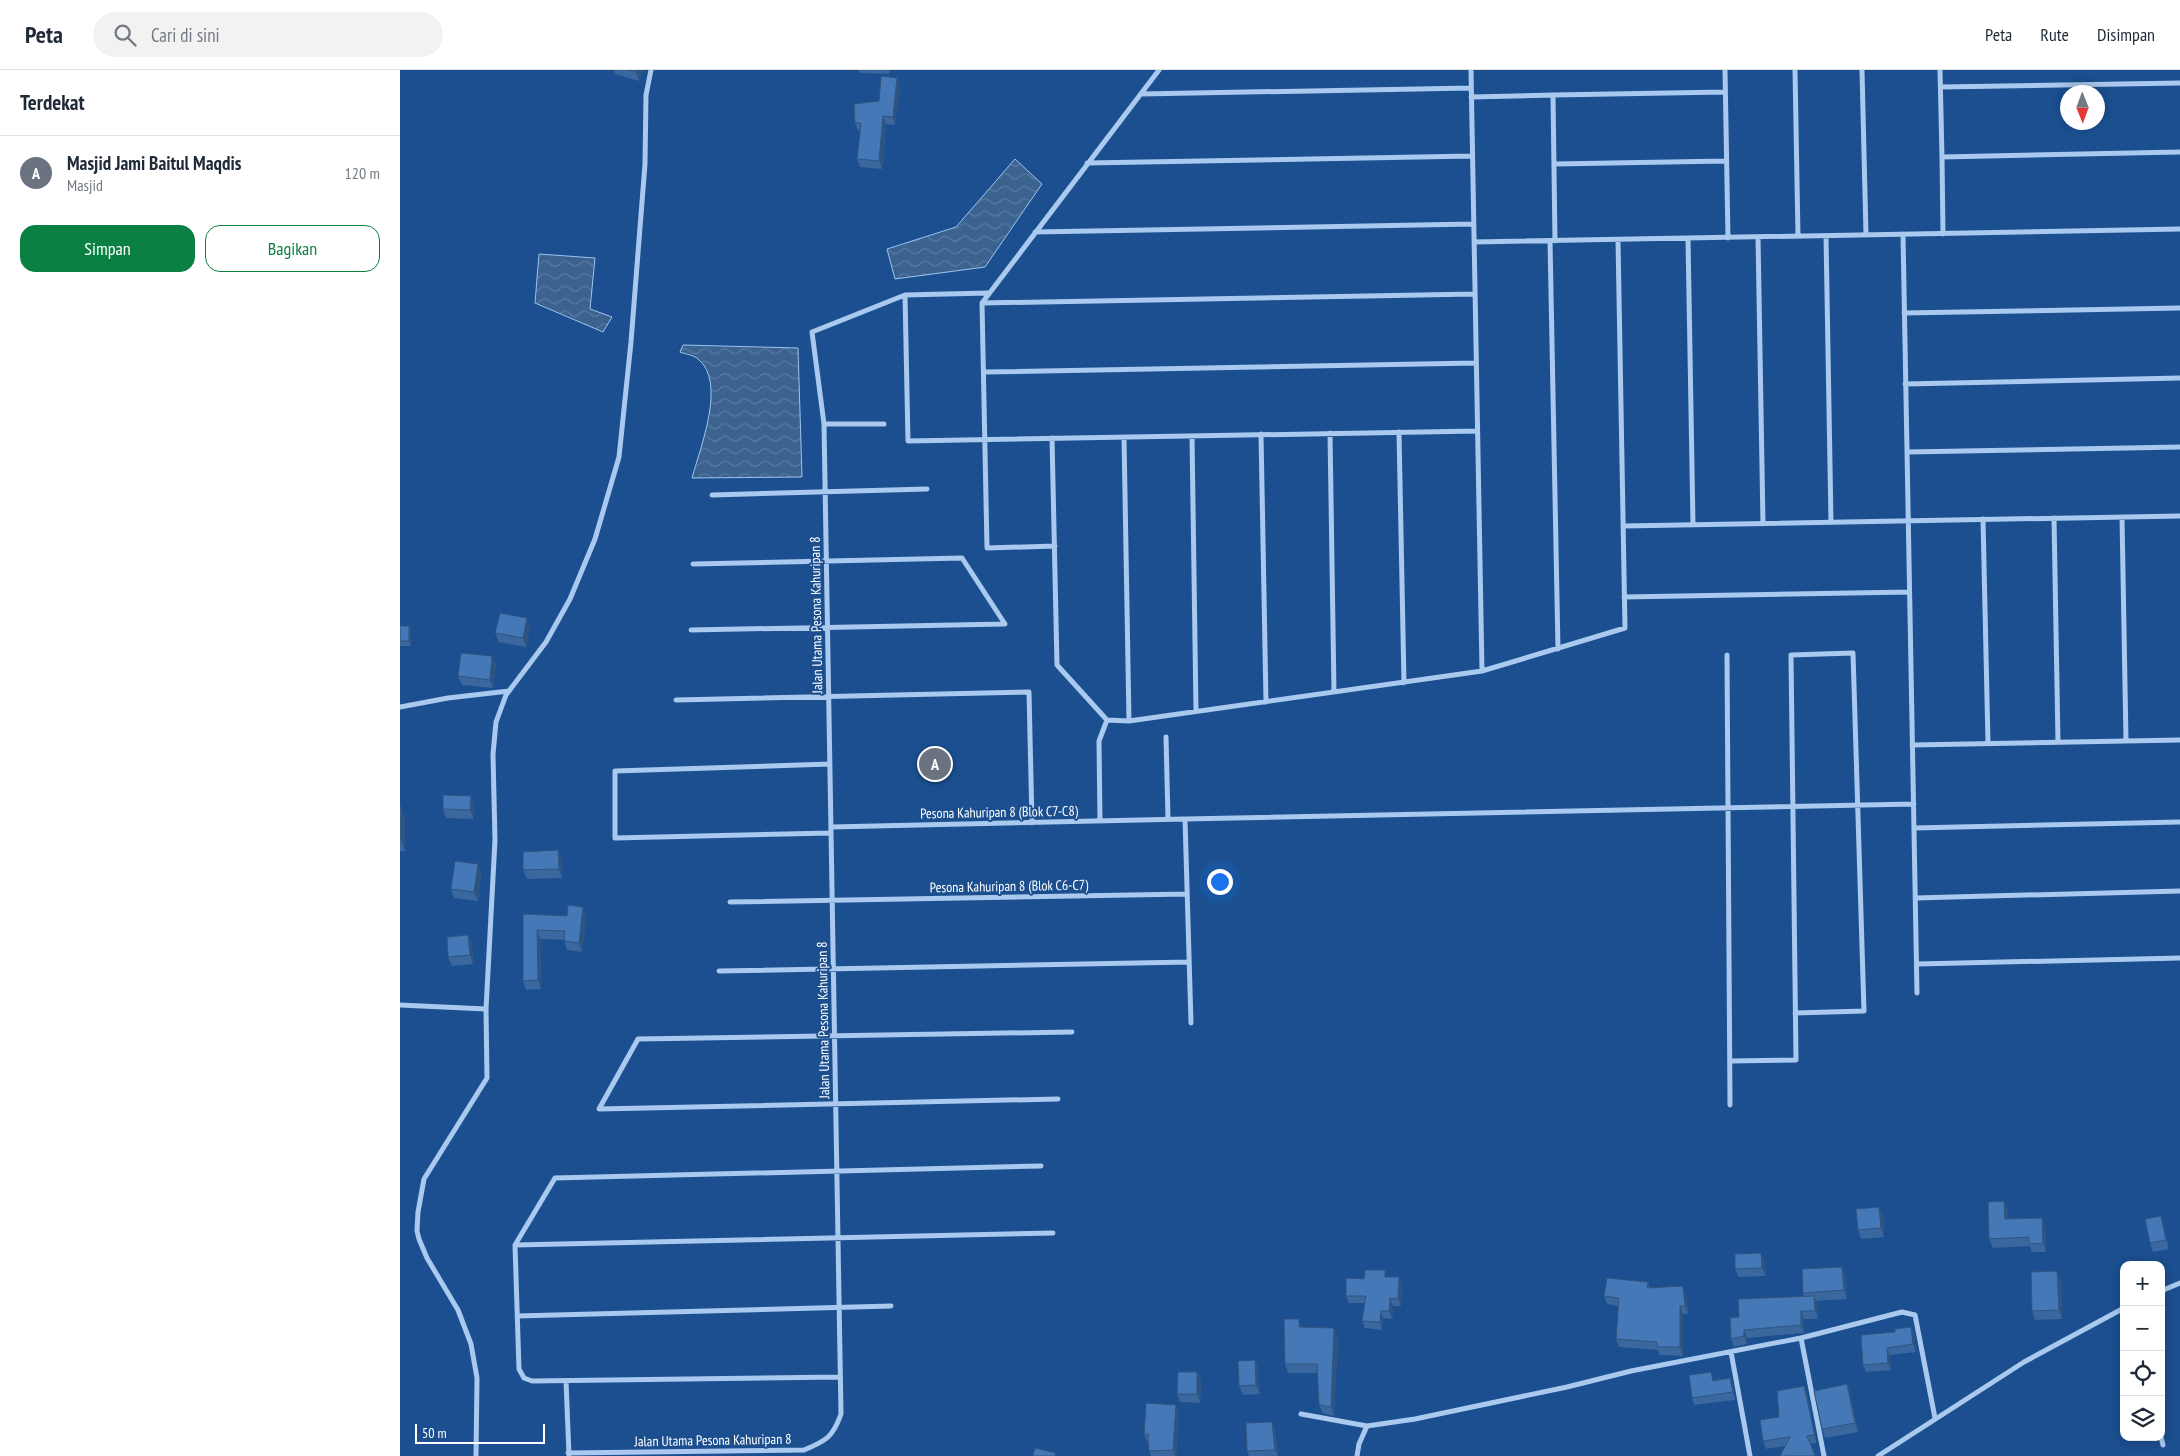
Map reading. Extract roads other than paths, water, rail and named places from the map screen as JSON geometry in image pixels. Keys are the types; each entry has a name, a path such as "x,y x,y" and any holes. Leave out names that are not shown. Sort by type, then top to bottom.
{"street":[{"path":"476,1456 477,1378 471,1344 458,1310 427,1258 417,1231 416,1220 424,1179 487,1078 486,1009 495,840 493,754 496,722 509,691 546,642 570,599 595,539 619,457 631,342 645,164 646,95 651,70"},
{"path":"1055,546 987,548 982,303 1159,70"},
{"path":"1471,70 1482,671"},
{"path":"1725,70 1728,238"},
{"path":"1795,70 1798,236"},
{"path":"1862,70 1866,235"},
{"path":"1940,70 1943,234"},
{"path":"1941,87 2180,83"},
{"path":"1141,94 1471,88"},
{"path":"1471,97 1725,92"},
{"path":"1552,95 1558,649"},
{"path":"1942,157 2180,152"},
{"path":"1087,163 1472,156"},
{"path":"1554,164 1726,161"},
{"path":"1035,232 1473,224"},
{"path":"1474,242 2180,229"},
{"path":"1903,234 1917,993"},
{"path":"1826,236 1831,522"},
{"path":"1758,237 1763,524"},
{"path":"1688,238 1693,525"},
{"path":"1052,438 1058,665 1107,720 1129,721 1482,671 1625,628 1618,240"},
{"path":"988,293 905,295 908,441 1477,431"},
{"path":"982,303 1475,294"},
{"name":"Jalan Utama Pesona Kahuripan 8","path":"568,1455 777,1453 804,1450 823,1442 836,1430 840,1414 840,1377 824,424 812,332 905,295"},
{"path":"1904,313 2180,308"},
{"path":"984,372 1476,363"},
{"path":"1905,384 2180,378"},
{"path":"824,424 884,424"},
{"path":"1400,432 1404,683"},
{"path":"1330,433 1334,692"},
{"path":"1261,434 1266,702"},
{"path":"1192,436 1196,711"},
{"path":"1124,437 1129,721"},
{"path":"1907,452 2180,447"},
{"path":"712,495 927,489"},
{"path":"1623,526 2180,516"},
{"path":"2122,517 2126,741"},
{"path":"2054,518 2058,742"},
{"path":"1984,520 1988,744"},
{"path":"690,630 1005,624 962,558 693,564"},
{"path":"1624,597 1909,592"},
{"path":"1730,1061 1796,1060 1795,1013 1791,655 1854,653 1864,1011 1795,1013"},
{"path":"1727,655 1730,1105"},
{"path":"400,707 448,698 509,691"},
{"path":"676,700 1029,692 1032,822"},
{"path":"1100,821 1099,741 1107,720"},
{"path":"1166,737 1168,819"},
{"path":"1912,745 2180,740"},
{"name":"Pesona Kahuripan 8 (Blok C7-C8)","path":"830,764 615,771 615,838 1032,822 1914,804"},
{"path":"1185,819 1191,1023"},
{"path":"1914,828 2180,822"},
{"path":"1916,898 2180,891"},
{"name":"Pesona Kahuripan 8 (Blok C6-C7)","path":"730,902 1187,894"},
{"path":"1917,964 2180,958"},
{"path":"719,971 1189,962"},
{"path":"400,1005 486,1009"},
{"path":"1058,1099 599,1108 638,1039 1072,1032"},
{"path":"840,1377 566,1381 532,1381 524,1378 519,1369 515,1245 555,1178 1041,1166"},
{"path":"515,1245 1053,1233"},
{"path":"2165,1289 2180,1283"},
{"path":"517,1316 891,1306"},
{"path":"1878,1456 2024,1362 2120,1310"},
{"path":"1301,1414 1367,1426 1415,1419 1567,1387 1631,1371 1801,1338 1902,1312 1915,1315 1935,1418"},
{"path":"1801,1338 1824,1456"},
{"path":"1731,1352 1750,1456"},
{"path":"566,1381 568,1455"},
{"path":"1357,1456 1358,1444 1367,1426"},
{"path":"2162,1441 2162,1445"}],"water":[{"path":"1015,159 1042,184 985,267 895,279 887,249 956,227"},
{"path":"539,254 595,258 590,309 612,317 603,332 535,303"},
{"path":"683,345 798,348 802,477 692,478 709,416 710,383 706,369 698,359 680,352"}],"place":[{"name":"Masjid Jami Baitul Maqdis","path":"935,764"}]}
